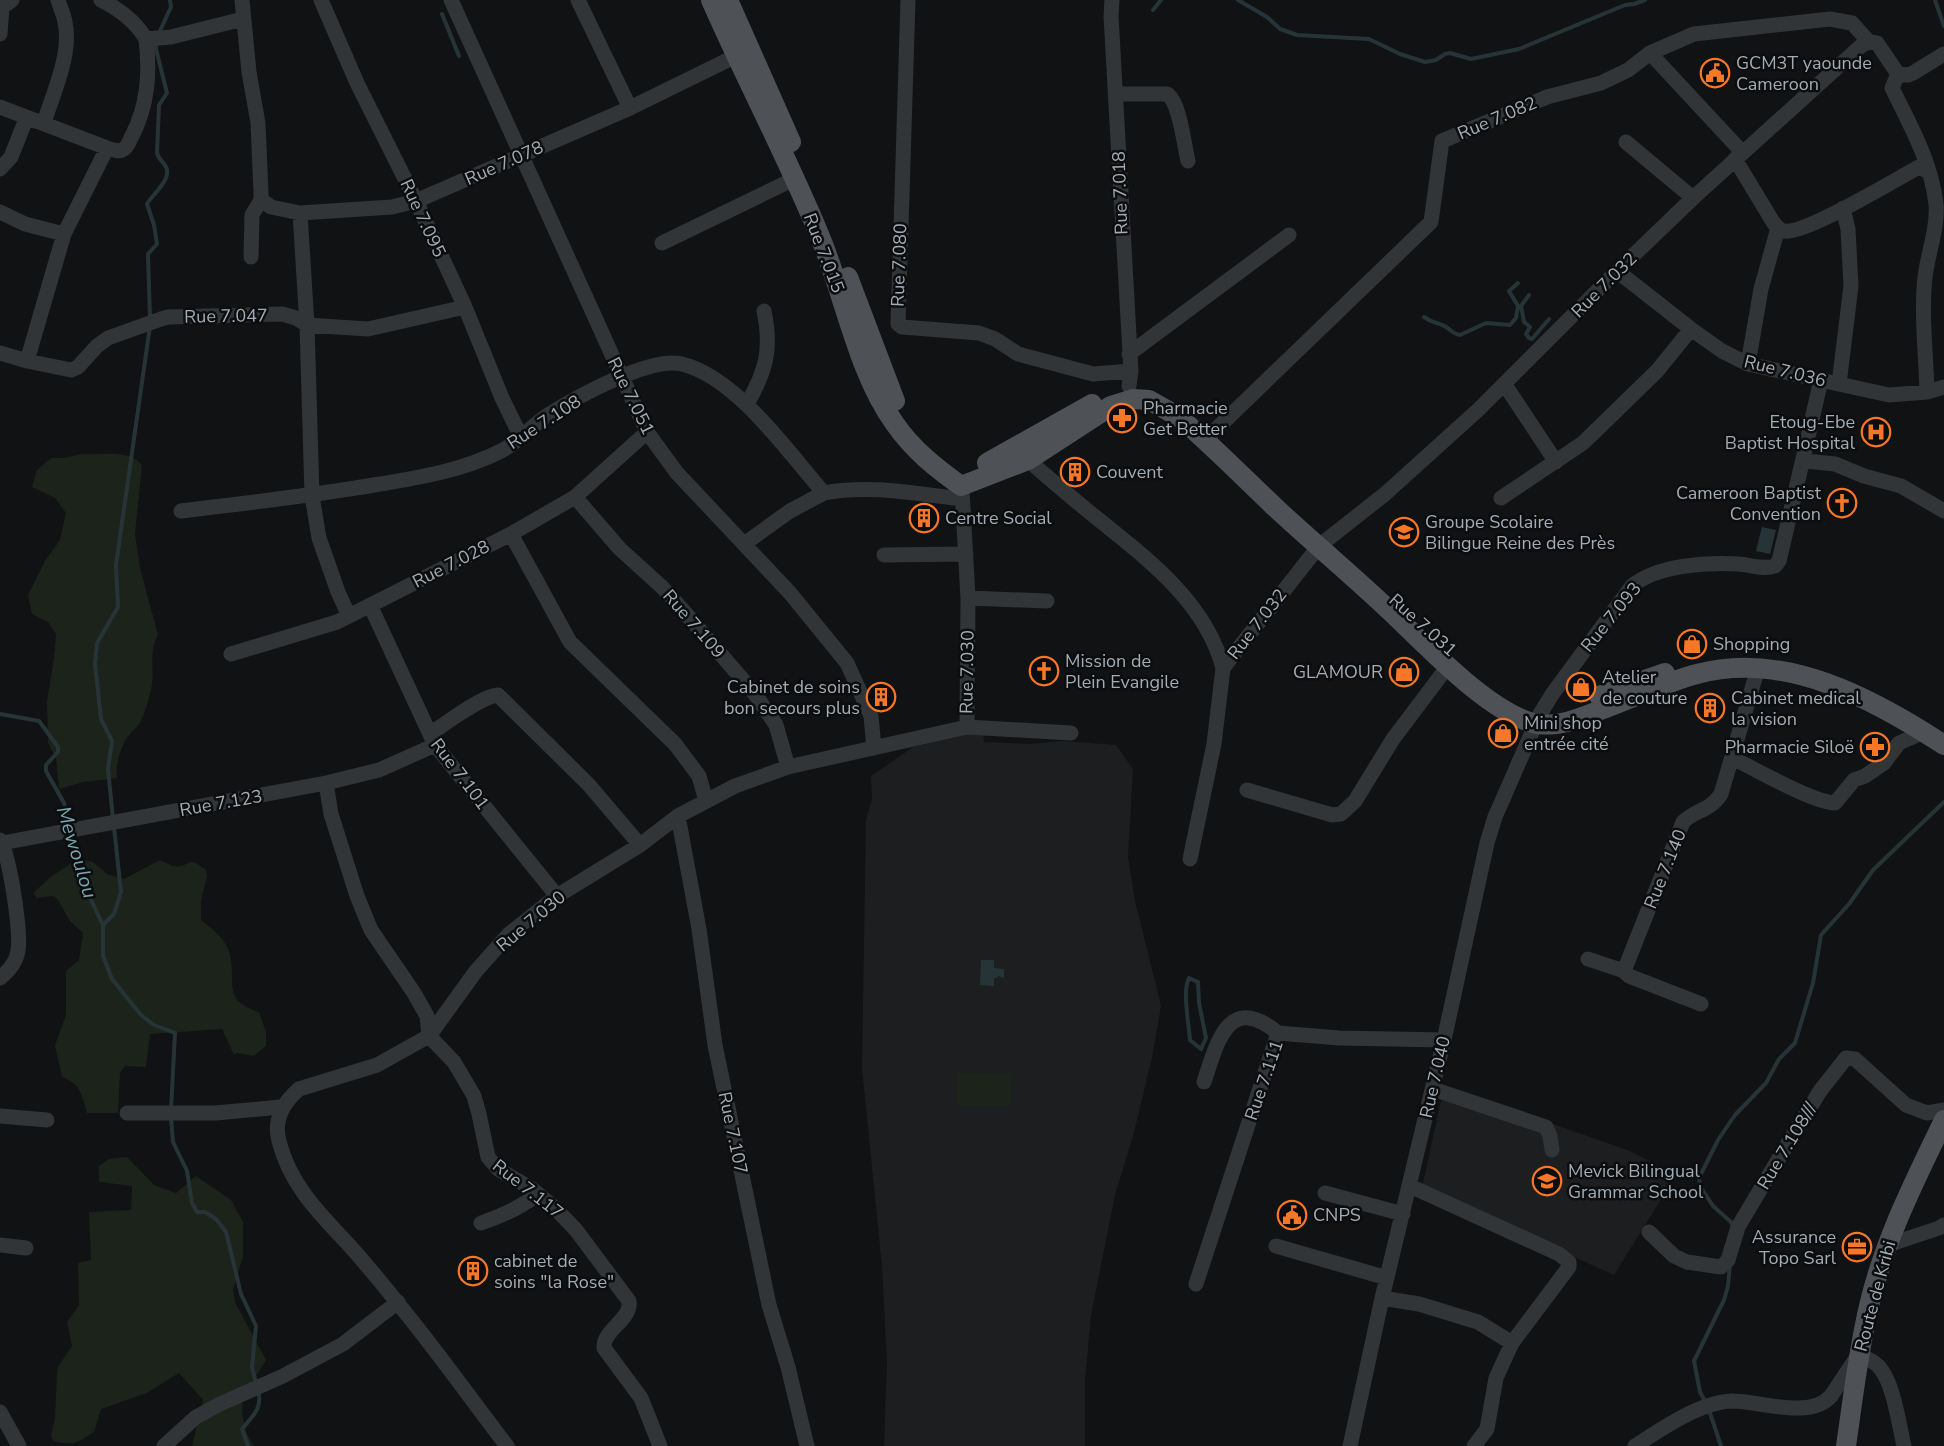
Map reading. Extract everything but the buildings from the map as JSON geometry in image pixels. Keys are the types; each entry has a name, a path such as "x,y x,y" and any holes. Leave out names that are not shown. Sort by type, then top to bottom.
{"main road":[{"name":"Rue 7.015","path":"711,0 821,240 864,362 886,410 895,425 920,453 934,467 961,486"},
{"name":"Rue 7.015","path":"728,0 832,236 893,397 916,435 961,486"},
{"path":"961,486 996,460 1122,388 1130,379"},
{"name":"Rue 7.031","path":"1130,379 1181,406 1448,666 1502,708 1522,719 1565,722 1698,674 1725,669 1758,668 1791,673 1857,695 1944,745"},
{"name":"Rue 7.031","path":"961,486 1028,460 1111,406 1133,399 1149,400 1179,417 1485,681 1538,719"},
{"path":"1538,719 1664,673 1708,661 1736,658 1769,660 1806,667 1838,678 1863,687 1944,732"},
{"name":"Route de Kribi","path":"1846,1446 1859,1354 1869,1305 1888,1245 1905,1202 1944,1120"}],"street":[{"path":"0,34 2,7 12,0"},
{"path":"44,123 63,62 66,41 66,23 58,0"},
{"path":"0,106 107,148 119,151 125,148 139,121 147,90 146,39 140,29 124,14 101,0"},
{"path":"242,0 249,72 258,123 261,200 252,215 252,257"},
{"name":"Rue 7.095","path":"321,0 357,83 416,201 465,307 502,398 521,437"},
{"name":"Rue 7.051","path":"451,0 647,432 677,473 814,620 847,663 871,716 874,748"},
{"path":"578,0 630,108"},
{"name":"Rue 7.080","path":"908,0 898,324 902,327 979,333 995,339 1018,354 1093,374 1130,379"},
{"name":"Rue 7.018","path":"1112,0 1130,379"},
{"path":"146,39 171,37 243,19"},
{"path":"1898,74 1877,42 1869,42 1852,23 1830,19 1694,34 1650,53 1738,155 1773,222 1785,231 1806,226 1919,167 1929,172"},
{"name":"Rue 7.032","path":"1190,859 1214,744 1223,668 1324,543 1385,494 1505,385 1617,271 1738,155 1862,45 1869,42"},
{"name":"Rue 7.082","path":"1211,434 1431,222 1442,141 1547,97 1601,83 1628,70 1650,53"},
{"path":"1898,74 1913,74 1944,54"},
{"name":"Rue 7.078","path":"261,200 271,207 300,213 392,207 416,201 630,108 736,56"},
{"path":"1898,74 1892,88 1913,128 1929,172 1936,206 1925,278 1927,392"},
{"path":"1116,94 1167,94 1172,97 1176,105 1188,161"},
{"path":"0,169 11,157 26,119 44,123"},
{"path":"1626,142 1693,198"},
{"path":"27,362 64,234 107,148"},
{"path":"662,243 794,180"},
{"path":"1839,384 1851,286 1848,229 1843,208"},
{"path":"0,212 25,224 64,234"},
{"path":"300,213 308,325 312,496 320,538 338,592 349,616"},
{"path":"1748,364 1761,289 1778,228"},
{"path":"1129,354 1289,235"},
{"name":"Rue 7.036","path":"1617,271 1691,329 1722,351 1748,364 1889,395 1927,392 1944,387"},
{"name":"Rue 7.047","path":"0,353 27,362 71,370 78,367 97,345 108,338 168,317 282,314 308,325 368,329 465,307"},
{"path":"747,404 767,362 768,331 764,311"},
{"path":"1501,498 1583,443 1657,371 1691,329"},
{"name":"Rue 7.108","path":"181,511 312,496 443,472 483,460 504,449 548,416 621,377 648,367 680,363 692,367 726,387 747,404 824,493"},
{"path":"1802,463 1821,380"},
{"path":"1505,385 1557,462"},
{"name":"Rue 7.028","path":"231,654 308,632 349,616 511,534 575,497 647,432"},
{"path":"1028,460 1136,549 1170,581 1197,612 1211,634 1223,668"},
{"path":"1802,463 1806,461 1835,464 1864,476 1900,486 1944,511"},
{"name":"Rue 7.093","path":"1538,719 1553,693 1625,595 1641,578 1696,565 1738,564 1762,568 1775,566 1779,561 1802,463"},
{"path":"744,544 790,511 824,493 841,489 961,486"},
{"name":"Rue 7.030","path":"282,1109 299,1089 377,1065 429,1036 476,971 509,934 556,896 640,844 678,816 735,786 788,767 967,727 968,598 961,486"},
{"name":"Rue 7.109","path":"575,497 620,549 662,587 755,694 776,725 788,767"},
{"path":"511,534 570,642 675,744 699,776 706,801"},
{"path":"884,555 966,554"},
{"path":"968,598 1047,601"},
{"name":"Rue 7.101","path":"370,605 432,739 556,896"},
{"path":"1247,790 1332,815 1341,814 1355,801 1393,739 1448,666"},
{"name":"Rue 7.140","path":"1624,971 1683,822 1689,816 1714,805 1721,794 1758,668"},
{"name":"Rue 7.123","path":"1,842 326,783 379,770 432,739 470,708 498,695 589,784 640,844"},
{"name":"Rue 7.040","path":"1350,1446 1382,1298 1433,1089 1487,843 1495,817 1538,719"},
{"path":"967,727 1071,733"},
{"path":"1732,758 1813,797 1835,802 1854,780 1865,777 1884,763 1899,743 1924,732"},
{"path":"326,783 331,814 357,896 371,930 427,1016 429,1036"},
{"name":"Rue 7.107","path":"678,816 699,929 715,1045 769,1305 788,1367 807,1446"},
{"path":"0,978 11,967 17,953 19,938 8,862 1,842"},
{"path":"1588,959 1624,971 1629,976 1701,1004"},
{"path":"1204,1082 1222,1034 1236,1019 1244,1017 1258,1020 1278,1033"},
{"name":"Rue 7.111","path":"1196,1284 1278,1033 1339,1038 1444,1040"},
{"name":"Rue 7.117","path":"429,1036 454,1062 474,1096 488,1157 498,1169 554,1207 576,1230 629,1301 629,1310 605,1338 604,1348 641,1398 660,1446"},
{"name":"Rue 7.108///","path":"1649,1232 1674,1256 1687,1262 1721,1267 1728,1260 1738,1227 1787,1145 1820,1091 1846,1059 1855,1059 1906,1105 1927,1113 1944,1110"},
{"path":"1433,1089 1546,1127 1552,1150"},
{"path":"127,1113 216,1113 280,1107 282,1109 277,1124 278,1140 293,1177 317,1212 398,1302 507,1446"},
{"path":"0,1116 47,1120"},
{"path":"1410,1186 1559,1254 1569,1262 1569,1267 1512,1343 1496,1378 1487,1429 1474,1446"},
{"path":"1325,1193 1403,1214"},
{"path":"481,1223 504,1215 538,1194"},
{"path":"1888,1245 1942,1230"},
{"path":"0,1245 26,1248"},
{"path":"1276,1246 1387,1278"},
{"path":"1382,1298 1419,1304 1478,1322 1512,1343"},
{"path":"164,1446 172,1437 205,1412 283,1376 343,1344 398,1302"},
{"path":"1635,1446 1687,1415 1713,1404 1732,1401 1778,1407 1817,1406 1826,1402 1831,1396 1859,1354 1877,1365 1885,1377 1892,1395 1904,1446"},
{"path":"0,1412 19,1446"}],"shaded area":[{"path":"81,454 129,456 142,465 135,534 140,568 158,635 152,659 152,685 148,701 141,722 121,749 117,778 83,782 59,789 56,758 48,743 47,701 56,634 48,622 32,614 28,595 45,561 60,540 66,513 55,498 32,487 37,470 51,458"},
{"path":"1762,527 1776,530 1770,554 1756,551"},
{"path":"983,730 984,742 1029,744 1063,741 1116,745 1133,769 1128,857 1135,901 1161,1006 1152,1058 1133,1136 1115,1195 1091,1315 1085,1381 1085,1446 884,1446 887,1361 882,1266 862,1068 866,820 872,799 871,776 913,747"},
{"path":"79,858 93,862 107,874 124,879 160,860 175,866 190,862 196,863 206,870 207,876 201,901 201,920 217,933 227,946 235,995 247,1007 259,1012 266,1032 266,1046 254,1056 237,1053 234,1055 222,1029 150,1034 146,1067 125,1066 120,1073 118,1113 87,1113 77,1087 62,1077 55,1045 66,1015 66,971 79,960 83,933 70,921 58,900 53,896 36,898 34,892 52,876"},
{"path":"981,960 994,960 994,968 1004,969 1004,978 998,976 994,978 994,986 980,985"},
{"path":"957,1073 1012,1074 1011,1106 957,1106"},
{"name":"Mevick Bilingual Grammar School","path":"1442,1096 1505,1107 1630,1151 1676,1175 1614,1275 1422,1188"},
{"path":"127,1157 154,1185 176,1193 196,1176 231,1200 243,1222 243,1256 233,1290 235,1302 266,1360 244,1397 242,1409 248,1436 254,1446 192,1446 203,1400 179,1373 147,1393 101,1409 94,1432 83,1439 70,1443 53,1441 51,1436 55,1418 58,1367 72,1346 67,1322 79,1305 78,1263 91,1260 89,1212 131,1210 132,1186 99,1182 99,1166 109,1159"}],"waterway":[{"path":"159,33 171,7 170,0"},
{"path":"1153,10 1161,0"},
{"path":"1238,0 1267,17 1280,29 1297,35 1369,39 1400,54 1425,62 1436,60 1450,53 1471,59 1519,49 1625,5 1645,0"},
{"path":"1935,0 1944,26"},
{"path":"442,14 459,56"},
{"path":"150,318 148,254 157,244 147,204 163,184 167,175 166,168 157,153 159,105 167,93 156,42"},
{"path":"1424,317 1460,335 1486,323 1510,325 1516,318 1518,306 1509,291 1518,283"},
{"path":"1529,295 1521,306 1524,322 1530,327 1526,334 1529,338 1532,339 1549,319"},
{"path":"113,819 108,769 112,741 101,719 95,664 97,643 118,607 116,565 150,326"},
{"name":"Mewoulou","path":"0,714 39,721 58,747 58,752 46,765 46,771 64,803 70,826"},
{"path":"1733,1227 1731,1222 1713,1206 1700,1186 1699,1178 1718,1140 1735,1115 1766,1083 1779,1059 1795,1043 1813,983 1821,935 1849,904 1873,870 1944,802"},
{"path":"114,827 121,892 114,914 103,925 103,956 112,979 141,1015 154,1025 175,1033 171,1110"},
{"name":"Mewoulou","path":"72,833 90,898 103,925"},
{"path":"1189,978 1198,982 1199,1003 1206,1038 1201,1049 1190,1040 1186,999 1189,978"},
{"path":"171,1118 173,1142 187,1171 192,1203 197,1212 205,1212 216,1219 226,1232 241,1294 256,1326 252,1367 256,1383"},
{"path":"1706,1403 1700,1392 1694,1361 1724,1300 1730,1264"},
{"path":"248,1446 242,1429 258,1407 258,1390"},
{"path":"1709,1410 1721,1446"}],"place":[{"name":"GCM3T yaounde Cameroon","path":"1715,73"},
{"name":"Pharmacie Get Better","path":"1122,418"},
{"name":"Etoug-Ebe Baptist Hospital","path":"1876,432"},
{"name":"Couvent","path":"1075,472"},
{"name":"Cameroon Baptist Convention","path":"1842,503"},
{"name":"Centre Social","path":"924,518"},
{"name":"Groupe Scolaire Bilingue Reine des Près","path":"1404,532"},
{"name":"Shopping","path":"1692,644"},
{"name":"Mission de Plein Evangile","path":"1044,671"},
{"name":"GLAMOUR","path":"1404,672"},
{"name":"Atelier de couture","path":"1581,687"},
{"name":"Cabinet de soins bon secours plus","path":"881,697"},
{"name":"Cabinet medical la vision","path":"1710,708"},
{"name":"Mini shop entrée cité","path":"1503,733"},
{"name":"Pharmacie Siloë","path":"1875,747"},
{"name":"Mevick Bilingual Grammar School","path":"1547,1181"},
{"name":"CNPS","path":"1292,1215"},
{"name":"Assurance Topo Sarl","path":"1857,1247"},
{"name":"cabinet de soins \"la Rose\"","path":"473,1271"}]}
